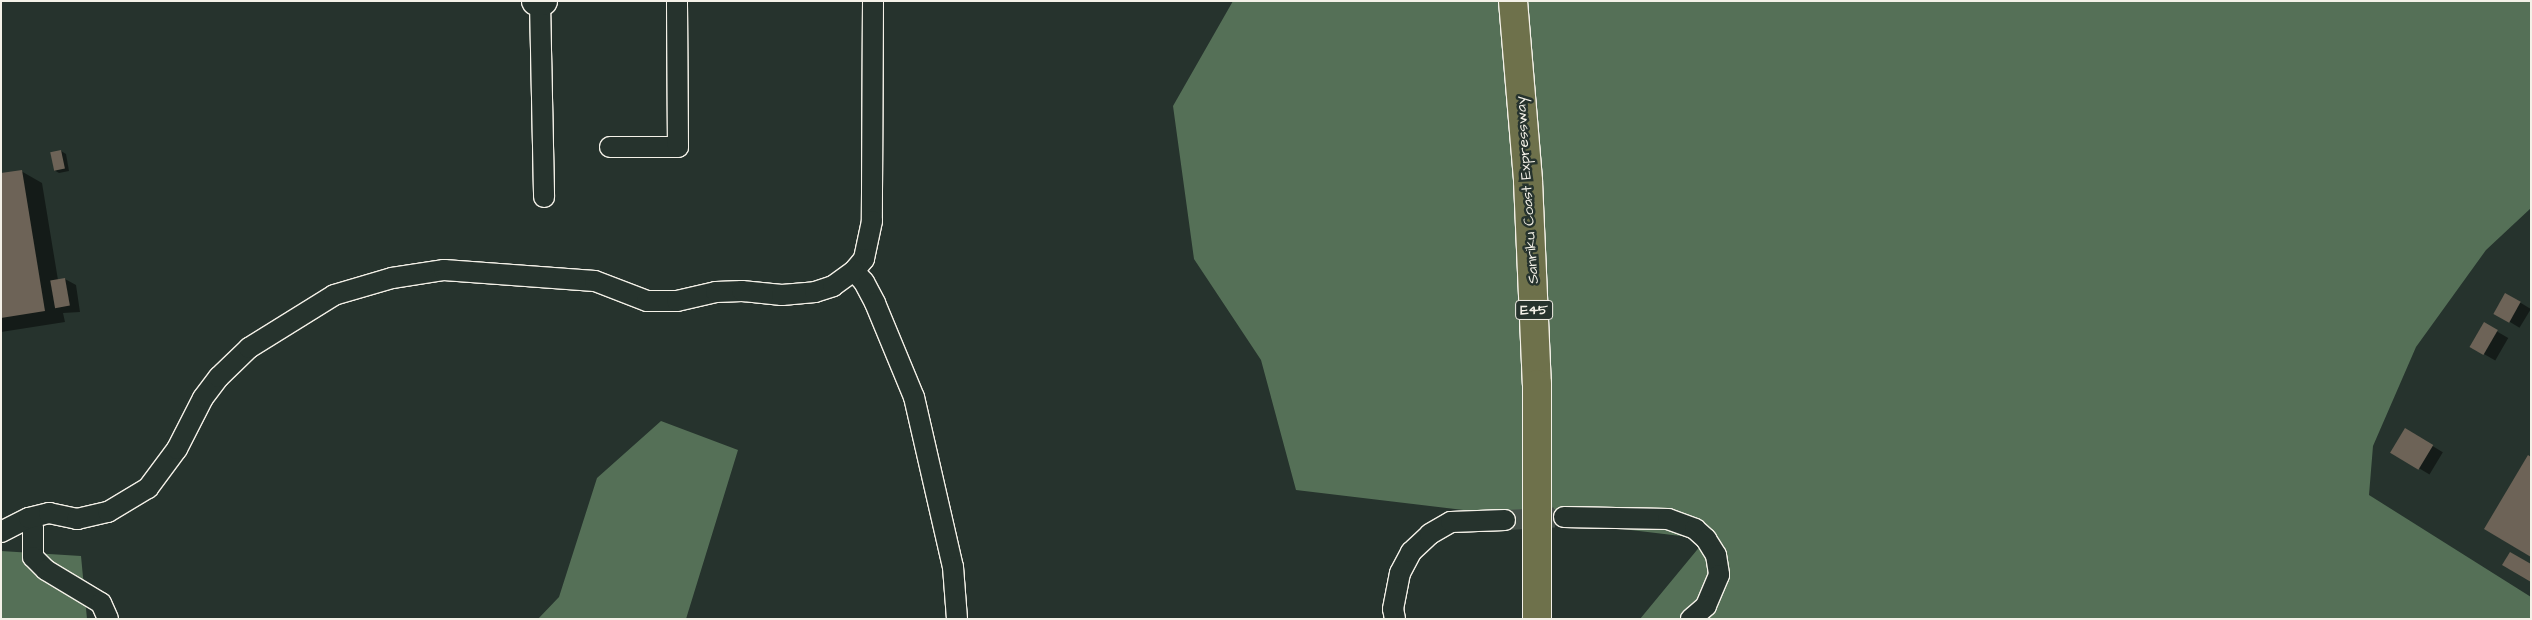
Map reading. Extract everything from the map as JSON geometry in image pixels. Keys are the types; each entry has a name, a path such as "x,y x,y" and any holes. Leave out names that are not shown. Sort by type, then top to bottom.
{"highway":[{"name":"Sanriku Coast Expressway","path":"1513,1 1528,181 1537,384 1537,619"}],"main road":[{"path":"536,1 541,2"}],"street":[{"path":"610,147 678,147 677,1"},
{"path":"1,532 29,518 49,513 77,519 108,512 148,488 177,449 203,398 231,366 249,348 334,295 392,278 444,270 595,281 647,301 677,302 716,292 742,291 782,295 815,292 833,286 854,271 864,259 872,221 873,1"},
{"path":"541,2 544,197"},
{"path":"854,271 864,282 875,303 914,397 953,567 957,619"},
{"path":"1564,517 1668,519 1695,529 1706,539 1716,555 1719,575 1706,606 1691,619"},
{"path":"29,518 33,528 33,557 46,570 101,603 108,619"},
{"path":"1395,619 1392,609 1400,573 1411,552 1430,534 1451,522 1505,520"}],"green space":[{"path":"1233,1 2531,1 2531,208 2486,250 2416,347 2373,446 2369,495 2531,597 2531,619 1640,619 1706,539 1296,490 1261,360 1194,259 1173,106"},
{"path":"661,421 738,450 686,619 538,619 559,597 597,478"},
{"path":"1,551 81,556 87,619 1,619"}],"building":[{"path":"61,150 65,169 54,171 50,152"},
{"path":"22,170 45,311 1,318 1,173"},
{"path":"65,278 70,306 55,308 50,281"},
{"path":"2505,293 2521,302 2509,323 2493,314"},
{"path":"2484,322 2498,330 2483,355 2470,347"},
{"path":"2405,428 2433,445 2418,470 2390,453"},
{"path":"2528,455 2531,457 2531,557 2484,529"},
{"path":"2510,552 2531,564 2531,582 2502,565"}],"tunnel":[{"path":"1505,520 1564,517"}]}
